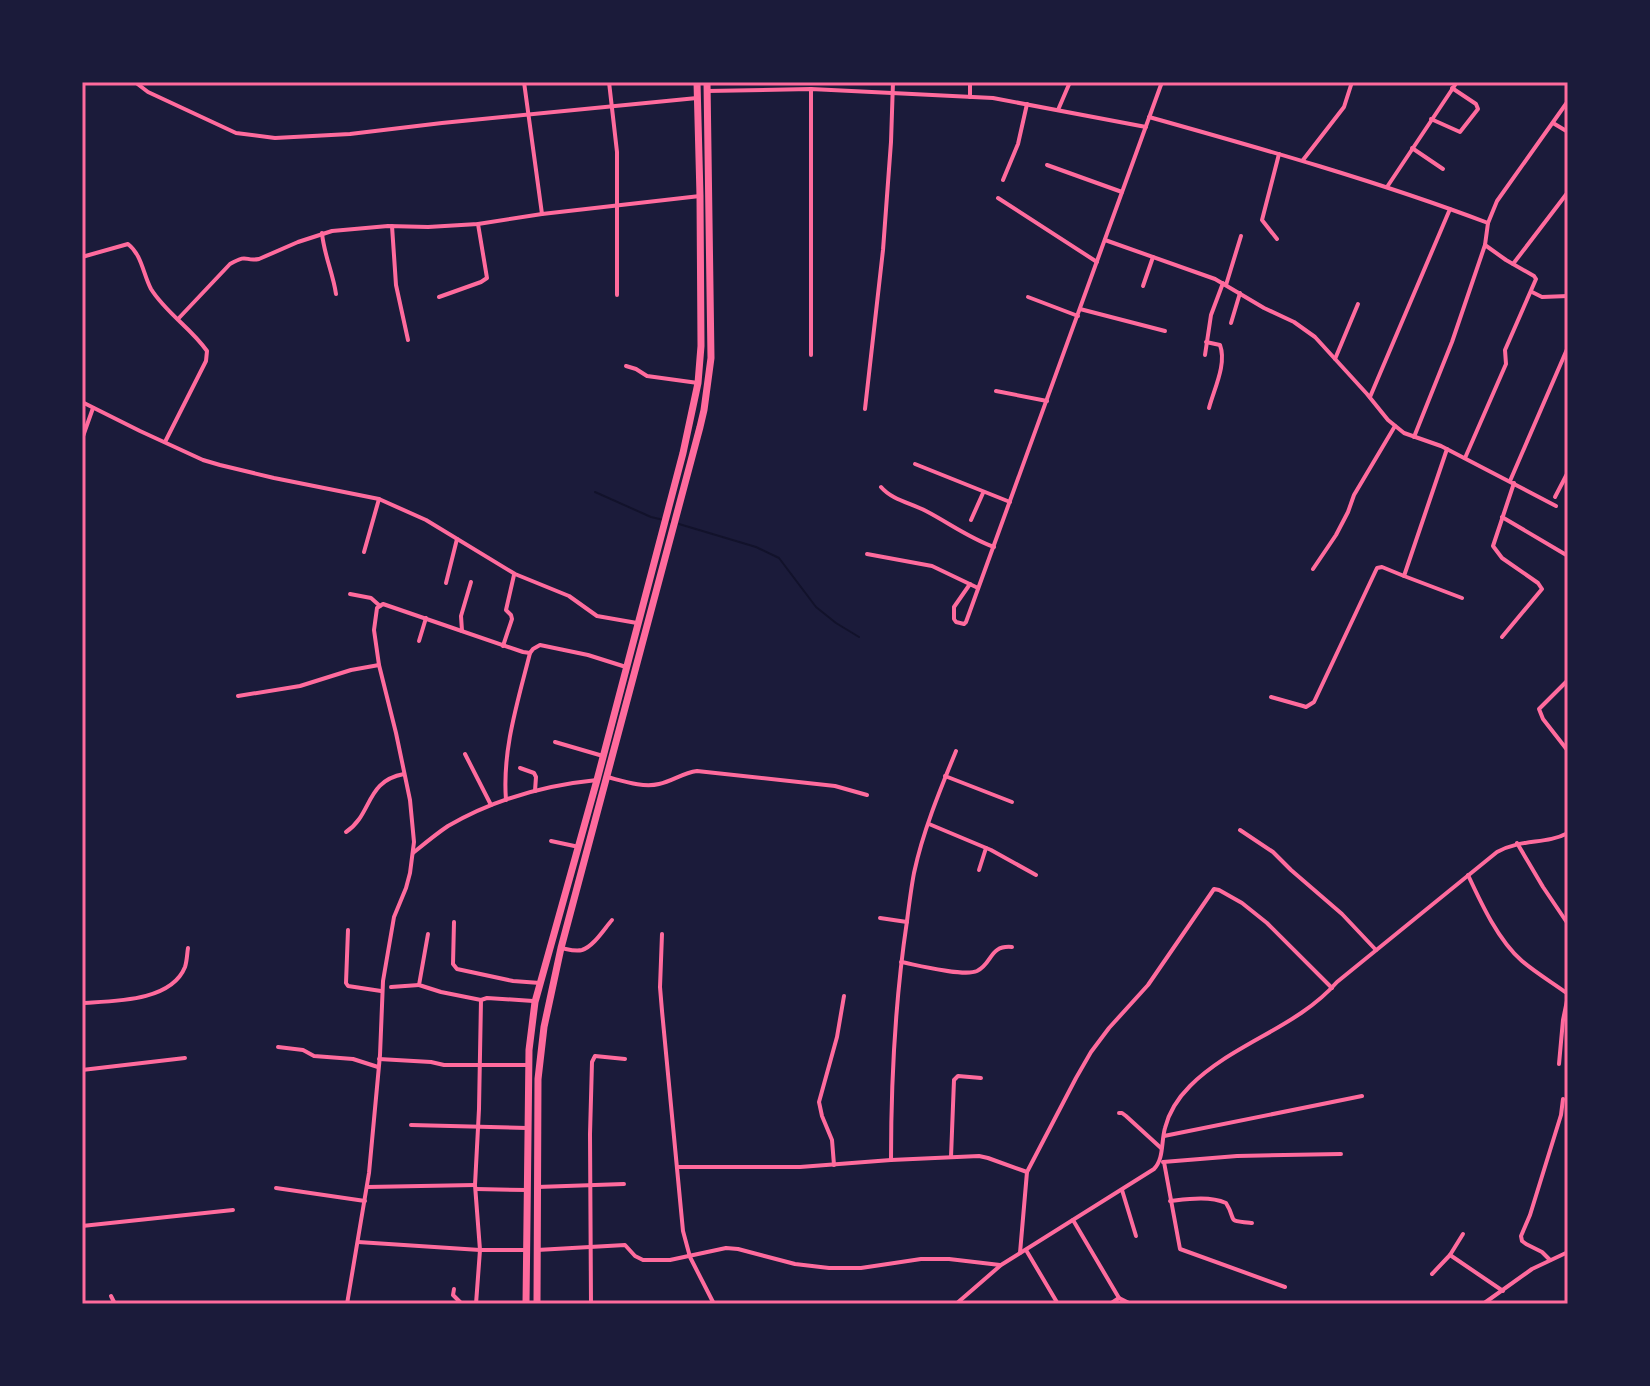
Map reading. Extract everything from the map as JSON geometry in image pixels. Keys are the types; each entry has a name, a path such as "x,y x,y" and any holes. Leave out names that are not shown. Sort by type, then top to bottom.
{"highway":[{"path":"537,1304 538,1079 544,1027 561,948 607,777 667,531 667,512 698,383 701,346 697,82"},
{"path":"526,1304 527,1128 535,1002 637,623 667,531 676,513 704,410 711,358 707,86"}],"street":[{"path":"135,82 162,100 236,133 275,138 330,136 697,98"},
{"path":"524,82 542,214"},
{"path":"609,82 617,152 617,295"},
{"path":"865,409 883,250 893,82"},
{"path":"970,82 970,97"},
{"path":"1058,110 1070,82"},
{"path":"970,584 953,610 954,619 959,624 966,622 1162,82"},
{"path":"1303,160 1344,107 1352,82"},
{"path":"1387,188 1457,82"},
{"path":"707,86 993,98 1146,127"},
{"path":"1431,119 1460,132 1478,109 1476,104 1452,88"},
{"path":"811,89 811,355"},
{"path":"1414,437 1452,342 1485,245 1488,223 1502,193 1568,101"},
{"path":"1003,180 1018,144 1027,104"},
{"path":"1149,117 1303,160 1488,223"},
{"path":"1553,123 1568,132"},
{"path":"1412,148 1443,169"},
{"path":"1277,239 1262,220 1279,154"},
{"path":"1047,165 1122,192"},
{"path":"1513,264 1568,192"},
{"path":"178,319 230,264 243,257 259,259 322,233 392,226 478,224 700,196"},
{"path":"998,198 1097,262"},
{"path":"1370,397 1450,209"},
{"path":"439,297 487,278 478,224"},
{"path":"392,226 396,285 408,340"},
{"path":"322,233 323,249 336,294"},
{"path":"1205,355 1211,315 1241,236"},
{"path":"1105,240 1225,284 1303,328 1395,426 1447,449 1556,506"},
{"path":"82,257 128,244 136,250 152,289 207,351 206,361 165,442"},
{"path":"1465,458 1506,364 1505,350 1535,282 1534,276 1485,245"},
{"path":"1143,286 1153,257"},
{"path":"1531,291 1542,297 1568,296"},
{"path":"1231,323 1240,293"},
{"path":"1028,297 1078,316"},
{"path":"1335,359 1358,304"},
{"path":"1080,309 1165,331"},
{"path":"1206,342 1220,345 1222,351 1209,408"},
{"path":"1502,637 1542,589 1541,585 1495,551 1494,542 1512,482 1568,347"},
{"path":"626,366 647,376 698,383"},
{"path":"996,391 1047,401"},
{"path":"82,402 203,460 379,499 412,512 515,574 569,596 597,616 637,623"},
{"path":"82,439 93,408"},
{"path":"1313,569 1336,535 1354,495 1395,426"},
{"path":"1404,576 1447,449"},
{"path":"915,464 1010,502"},
{"path":"1555,497 1568,472"},
{"path":"881,487 888,494 994,547"},
{"path":"971,520 983,493"},
{"path":"364,552 379,499"},
{"path":"1502,517 1568,556"},
{"path":"446,583 457,539"},
{"path":"867,554 932,566 978,588"},
{"path":"1271,697 1306,707 1314,702 1377,568 1382,567 1462,598"},
{"path":"503,646 513,616 506,610 515,574"},
{"path":"462,631 461,616 471,582"},
{"path":"350,594 371,598 380,606"},
{"path":"347,1304 367,1187 379,1059 381,991 394,917 406,888 413,853 413,824 404,774 379,665 374,630 377,608 383,604 530,653"},
{"path":"419,641 426,618"},
{"path":"506,800 509,739 533,649 540,645 626,667"},
{"path":"238,696 300,686 379,665"},
{"path":"1568,680 1539,709 1568,751"},
{"path":"555,742 603,756"},
{"path":"891,1160 891,1082 901,962 914,873 956,751"},
{"path":"465,754 491,805"},
{"path":"520,768 534,773 535,791"},
{"path":"607,777 651,785 697,771 835,786 867,795"},
{"path":"346,832 355,827 383,781 404,774"},
{"path":"945,776 1012,802"},
{"path":"413,853 448,827 491,805 565,783 597,780"},
{"path":"929,824 986,848 1036,875"},
{"path":"1240,830 1268,847 1342,914 1376,950"},
{"path":"1285,1287 1180,1249 1161,1148 1171,1112 1179,1099 1198,1078 1231,1054 1310,1007 1497,852 1517,843 1554,839 1568,833"},
{"path":"551,841 579,847"},
{"path":"1517,843 1568,924"},
{"path":"979,870 986,848"},
{"path":"1468,875 1484,908 1513,952 1568,995 1559,1064"},
{"path":"1020,1253 1027,1172 1076,1078 1109,1028 1148,985 1214,889 1254,912 1332,988"},
{"path":"880,918 907,922"},
{"path":"561,948 584,949 612,920"},
{"path":"454,922 453,964 457,969 513,981 540,983"},
{"path":"348,930 346,983 348,986 381,991"},
{"path":"419,985 428,934"},
{"path":"662,934 661,999 683,1231 690,1257 714,1304"},
{"path":"901,962 968,973 980,969 999,948 1012,947"},
{"path":"82,1003 124,1000 158,992 179,976 185,966 188,948"},
{"path":"391,987 419,985 481,1000 535,1002"},
{"path":"834,1165 832,1140 819,1102 837,1037 844,996"},
{"path":"476,1304 480,1250 476,1187 481,1000"},
{"path":"278,1047 303,1050 314,1056 353,1059 378,1067"},
{"path":"591,1304 592,1062 595,1056 625,1059"},
{"path":"82,1070 185,1058"},
{"path":"379,1059 444,1065 529,1065"},
{"path":"951,1157 954,1080 958,1076 981,1078"},
{"path":"1164,1136 1362,1096"},
{"path":"1550,1260 1526,1244 1521,1236 1561,1115 1563,1099"},
{"path":"1119,1113 1161,1148"},
{"path":"411,1125 527,1128"},
{"path":"956,1304 1001,1265 1162,1162 1237,1156 1341,1154"},
{"path":"678,1167 800,1167 951,1157 988,1158 1027,1172"},
{"path":"537,1187 624,1184"},
{"path":"367,1187 527,1190"},
{"path":"276,1188 365,1201"},
{"path":"1122,1190 1136,1236"},
{"path":"1170,1201 1221,1201 1226,1203 1235,1221 1252,1223"},
{"path":"82,1226 233,1210"},
{"path":"1073,1220 1119,1298 1131,1304"},
{"path":"1432,1274 1450,1255 1463,1234"},
{"path":"358,1242 527,1250"},
{"path":"537,1250 625,1245 643,1260 670,1260 726,1248 795,1264 829,1268 861,1268 921,1259 1001,1265"},
{"path":"1026,1250 1058,1304"},
{"path":"1483,1304 1532,1269 1568,1252"},
{"path":"1450,1255 1503,1291"},
{"path":"454,1289 453,1295 462,1304"},
{"path":"111,1296 115,1304"},
{"path":"1110,1304 1119,1298"}],"waterway":[{"path":"595,492 651,517 672,522"},
{"path":"679,524 756,547 779,558 816,607 859,637"}]}
